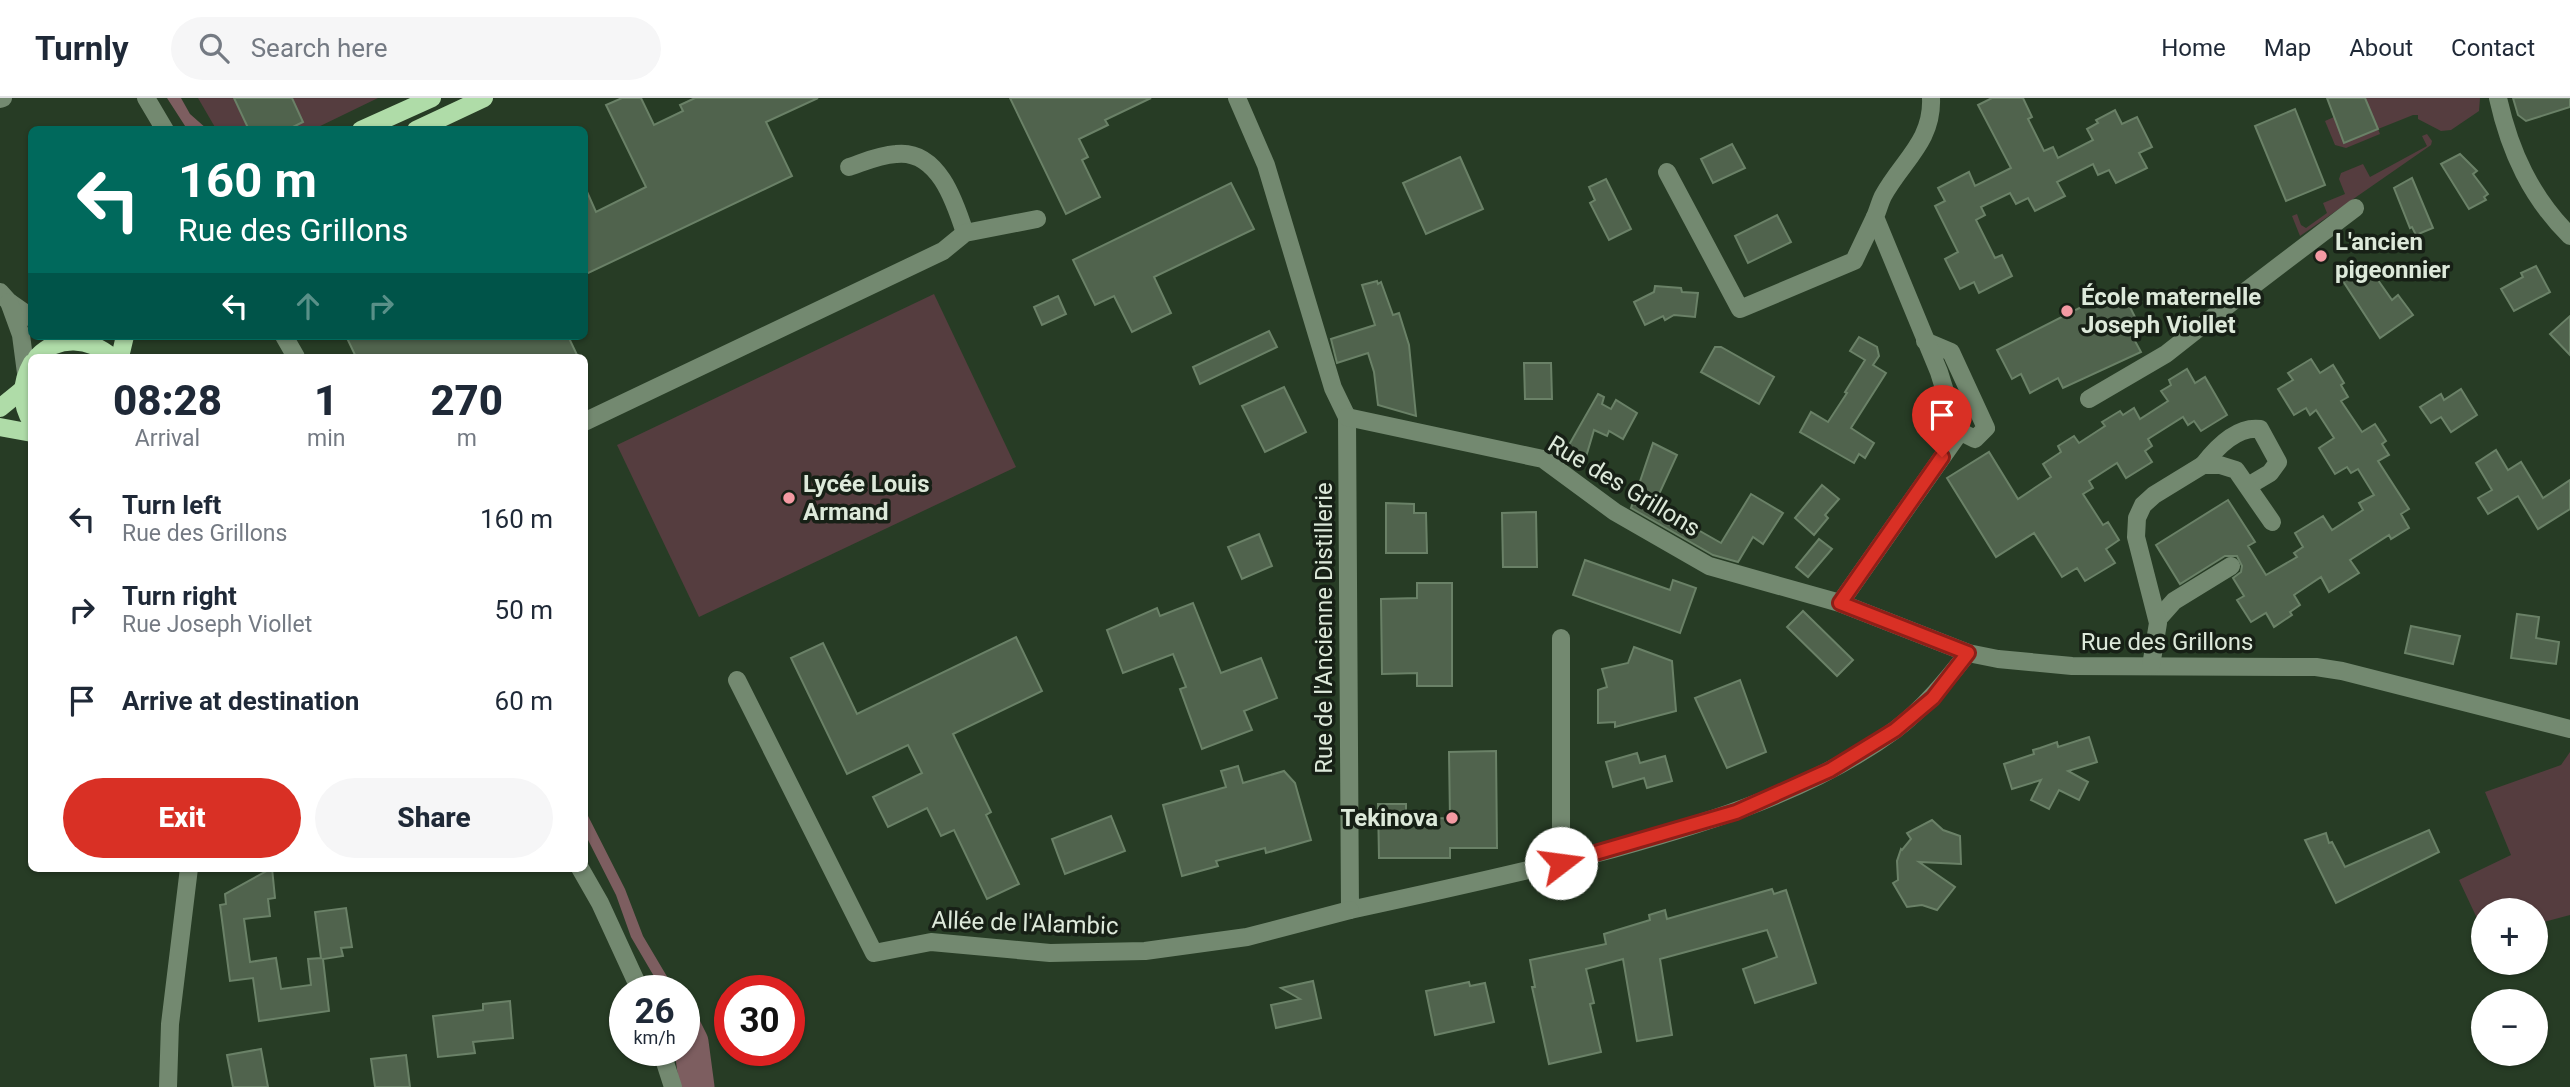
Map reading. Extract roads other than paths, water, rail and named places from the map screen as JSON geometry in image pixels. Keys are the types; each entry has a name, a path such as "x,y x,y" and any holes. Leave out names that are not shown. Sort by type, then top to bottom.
{"main road":[{"path":"370,126 432,98"},
{"path":"424,126 484,98"},
{"path":"42,354 68,340"},
{"path":"76,340 89,343 107,354"},
{"path":"0,408 26,376"},
{"path":"26,376 24,407 28,415"},
{"path":"0,427 28,432"}],"street":[{"path":"146,98 163,126"},
{"path":"1237,98 1266,165 1333,388 1347,417"},
{"path":"1667,172 1741,309 1854,261 1883,197 1919,146 1932,117 1931,98"},
{"path":"2498,98 2510,145 2523,174 2538,200 2570,236"},
{"path":"849,167 899,153 917,157 939,174 955,202 965,233"},
{"path":"2089,398 2166,354 2356,208"},
{"path":"1840,603 1957,436 1939,372 1875,217"},
{"path":"588,420 943,251 965,233 1037,219"},
{"path":"4,297 28,315"},
{"path":"4,297 21,335 26,376"},
{"path":"1925,341 1951,352 1986,428 1975,439 1957,430"},
{"name":"Rue des Grillons","path":"1347,417 1543,459 1615,512 1709,566 1840,603 1968,653 1998,659 2073,666 2316,667 2342,671 2570,729"},
{"name":"Rue de l'Ancienne Distillerie","path":"1347,417 1350,910"},
{"path":"2151,666 2158,619 2136,537 2137,518 2143,505 2154,495 2203,465 2213,452 2237,433 2249,428 2260,429 2278,462 2270,473 2248,486"},
{"path":"2203,465 2220,465 2236,470 2272,522"},
{"path":"2158,619 2174,601 2231,566"},
{"path":"1560,638 1561,863"},
{"path":"1350,910 1561,863 1736,812 1830,770 1895,730 1933,698 1968,653"},
{"name":"Allée de l'Alambic","path":"737,680 874,953 931,942 1050,953 1145,951 1247,937 1350,910"},
{"path":"168,1087 170,1024 189,872"},
{"path":"582,872 633,975"},
{"path":"666,1066 673,1087"}],"waterway":[{"path":"694,1066 697,1087"}],"place":[{"name":"L'ancien pigeonnier","path":"2321,256"},
{"name":"École maternelle Joseph Viollet","path":"2067,311"},
{"name":"Lycée Louis Armand","path":"789,498"},
{"name":"Tekinova","path":"1452,818"}]}
